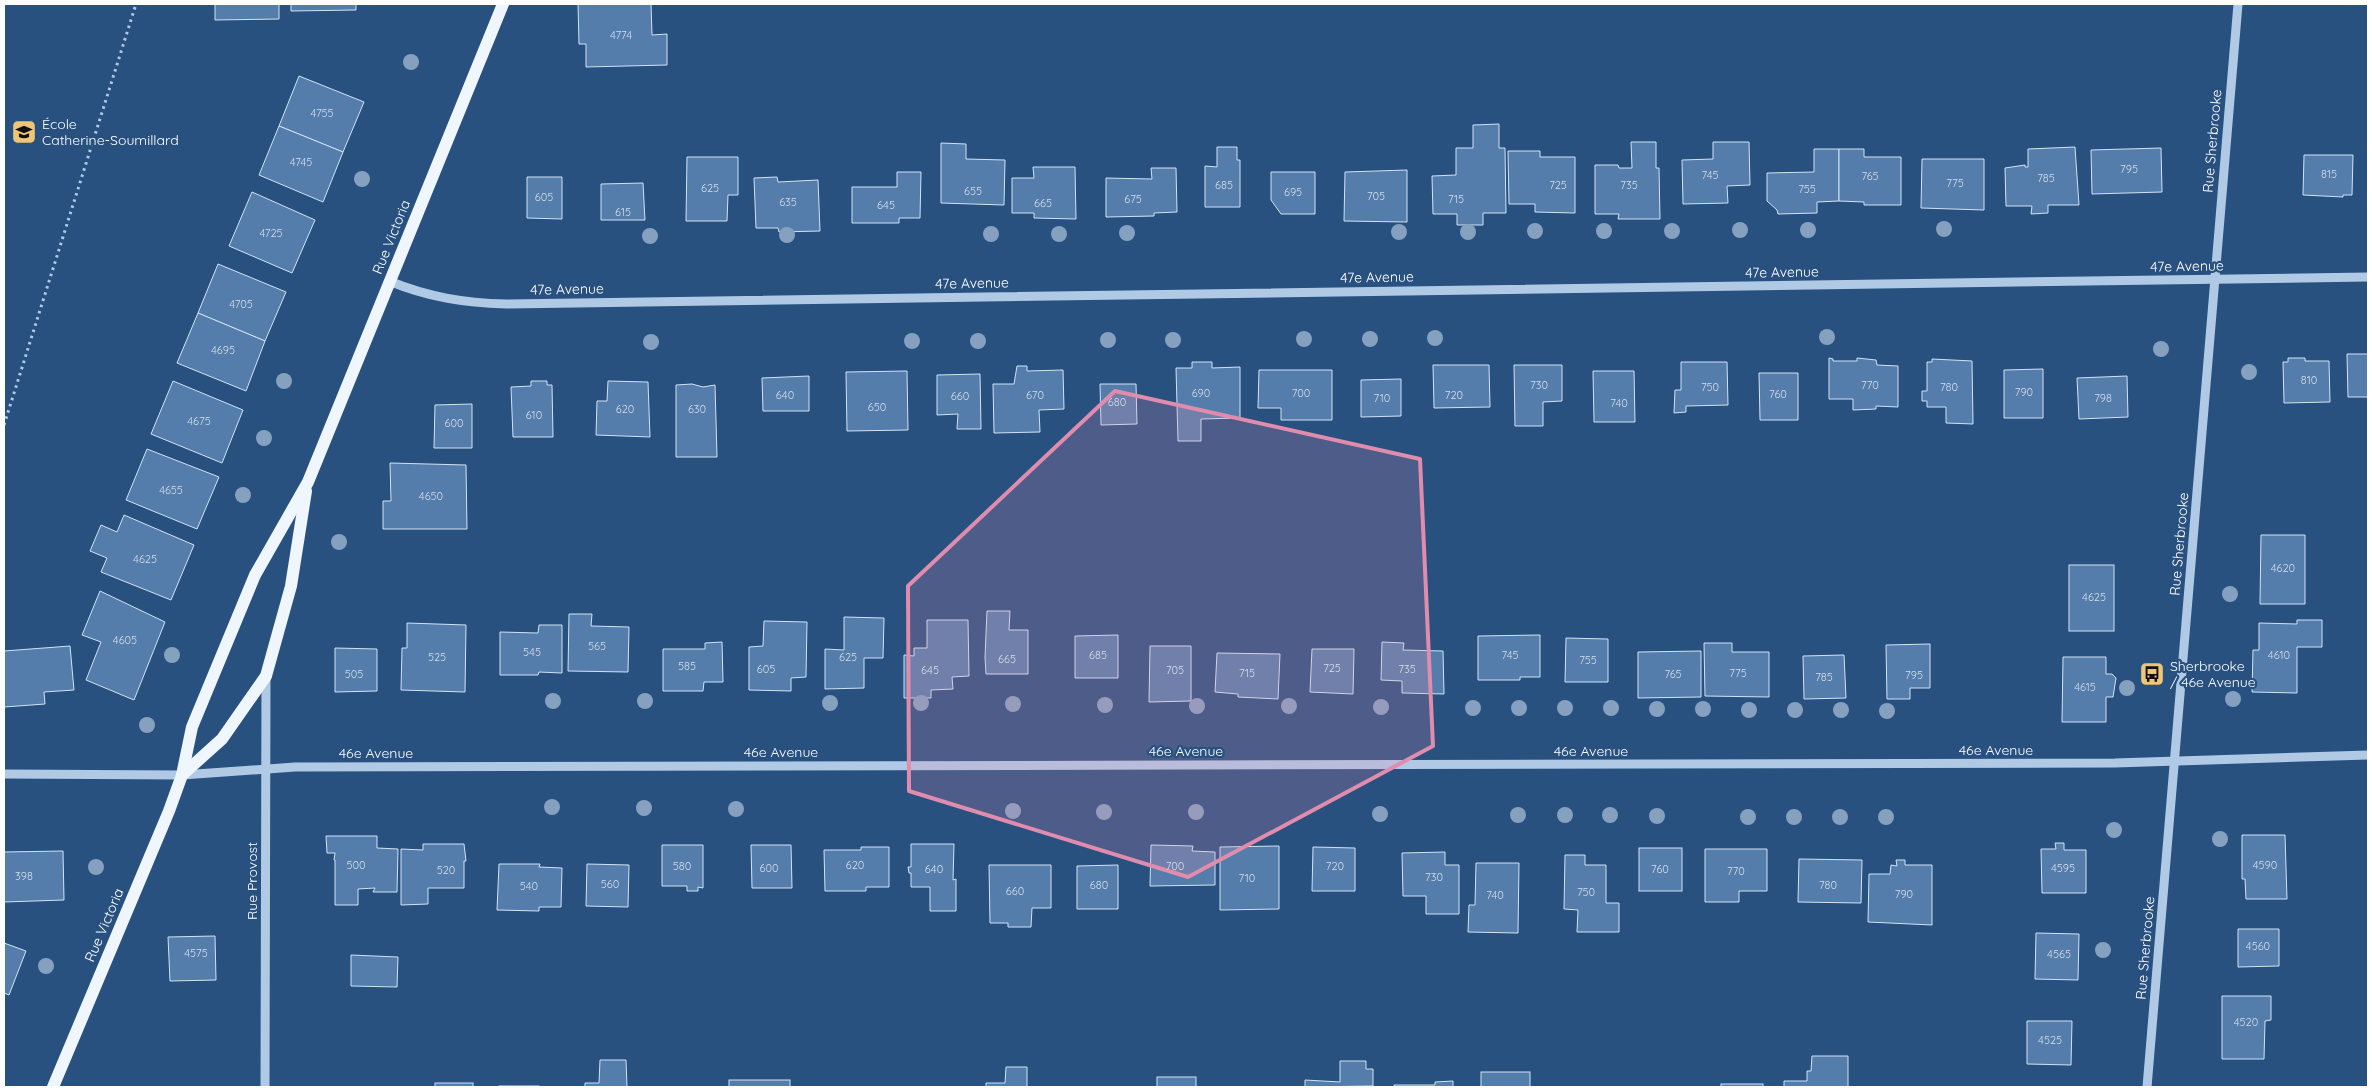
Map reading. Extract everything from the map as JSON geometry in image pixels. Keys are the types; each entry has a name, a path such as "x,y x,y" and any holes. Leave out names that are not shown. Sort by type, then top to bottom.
{"main road":[{"name":"Rue Victoria","path":"53,1087 182,774 192,727 255,575 308,482 503,4"},
{"name":"Rue Victoria","path":"182,774 222,739 266,676 291,586 308,482"}],"street":[{"name":"Rue Sherbrooke","path":"2147,1087 2176,761 2238,4"},
{"name":"47e Avenue","path":"389,281 407,289 449,300 506,304 2368,277"},
{"name":"Rue Provost","path":"265,1087 266,676"},
{"name":"46e Avenue","path":"4,774 182,774 267,768 2085,763 2368,755"}],"path":[{"path":"4,426 136,4"}],"highlighted area":[{"path":"1115,391 1420,459 1433,746 1188,877 909,791 908,586"}],"building":[{"path":"215,4 279,4 279,19 215,20"},
{"path":"291,4 356,4 356,10 291,11"},
{"path":"578,4 651,4 652,35 667,34 667,65 586,67 586,44 579,44"},
{"path":"299,76 364,102 343,152 279,126"},
{"path":"1499,124 1499,148 1505,148 1506,213 1483,213 1483,225 1457,225 1457,214 1433,214 1432,176 1456,175 1456,148 1473,148 1473,125"},
{"path":"279,126 343,152 323,202 259,175"},
{"path":"1631,142 1656,142 1656,168 1659,168 1660,219 1618,219 1619,214 1595,214 1595,165 1618,165 1619,168 1632,168"},
{"path":"1713,142 1749,142 1750,185 1727,186 1728,203 1683,204 1682,160 1713,159"},
{"path":"941,143 966,144 966,159 1005,160 1004,205 941,203"},
{"path":"1217,147 1237,147 1237,160 1240,160 1240,207 1205,207 1205,166 1217,167"},
{"path":"2075,147 2079,205 2048,205 2048,213 2031,214 2032,206 2006,206 2005,168 2025,165 2025,167 2028,167 2028,149"},
{"path":"2161,148 2162,192 2092,194 2091,150"},
{"path":"1814,149 1839,149 1839,201 1817,202 1817,213 1778,214 1777,210 1767,201 1767,173 1814,172"},
{"path":"1839,149 1864,149 1864,157 1901,157 1901,205 1864,205 1864,202 1839,201"},
{"path":"1508,151 1540,151 1540,157 1575,157 1575,213 1535,212 1535,204 1509,204"},
{"path":"2304,155 2353,155 2352,195 2343,195 2343,197 2303,195"},
{"path":"687,157 738,157 738,195 728,195 727,221 686,221"},
{"path":"1922,159 1984,159 1984,210 1921,208"},
{"path":"1033,167 1075,167 1076,219 1034,218 1034,213 1012,213 1012,178 1034,178"},
{"path":"1151,168 1176,168 1177,212 1154,213 1154,216 1106,217 1106,178 1152,179"},
{"path":"1407,170 1407,222 1344,221 1345,172"},
{"path":"897,172 921,172 920,218 899,218 899,223 852,223 852,187 897,187"},
{"path":"1271,172 1315,172 1315,214 1281,214 1271,200"},
{"path":"527,177 562,177 562,219 527,218"},
{"path":"777,177 778,182 818,180 820,231 779,232 778,228 756,228 754,178"},
{"path":"643,183 645,220 601,220 601,184"},
{"path":"252,192 315,220 292,273 229,246"},
{"path":"218,264 286,292 265,341 198,313"},
{"path":"198,313 265,341 246,391 177,363"},
{"path":"2347,354 2368,354 2368,397 2348,397"},
{"path":"1829,358 1833,359 1833,361 1857,361 1857,358 1876,360 1877,365 1898,366 1898,407 1876,406 1876,409 1853,410 1853,399 1829,399"},
{"path":"2288,358 2305,358 2305,361 2329,361 2330,402 2284,403 2283,362 2288,362"},
{"path":"1932,359 1972,361 1973,424 1946,423 1946,407 1927,407 1927,401 1922,401 1922,391 1927,391 1927,362 1932,362"},
{"path":"1192,362 1212,362 1212,368 1240,367 1240,418 1201,419 1201,441 1178,441 1176,368 1192,368"},
{"path":"1681,362 1727,362 1728,405 1686,406 1686,412 1674,413 1675,390 1681,390"},
{"path":"1433,365 1489,365 1490,407 1434,408"},
{"path":"1514,365 1562,365 1562,401 1543,402 1543,426 1515,426"},
{"path":"1017,366 1027,366 1027,371 1063,370 1064,409 1039,410 1040,432 994,433 993,384 1014,384"},
{"path":"2043,369 2043,418 2004,418 2004,370"},
{"path":"1259,370 1332,370 1332,420 1281,420 1281,408 1258,408"},
{"path":"907,371 908,430 847,431 846,372"},
{"path":"1593,371 1634,371 1635,422 1594,422"},
{"path":"1759,373 1798,373 1798,420 1760,420"},
{"path":"980,374 981,429 957,429 958,414 937,415 937,375"},
{"path":"809,376 809,411 763,411 762,378"},
{"path":"2127,376 2128,417 2079,419 2077,378"},
{"path":"1401,379 1401,416 1361,417 1361,380"},
{"path":"173,381 243,410 222,463 151,434"},
{"path":"531,381 547,381 547,385 552,385 553,437 513,437 511,387 531,386"},
{"path":"608,381 648,382 650,437 596,435 597,401 607,401"},
{"path":"692,384 703,387 715,385 717,457 676,457 676,385"},
{"path":"1100,384 1136,384 1137,424 1101,425"},
{"path":"472,404 472,448 434,448 435,405"},
{"path":"147,449 219,477 197,529 126,500"},
{"path":"390,463 466,465 467,529 383,529 383,501 391,501"},
{"path":"124,515 194,545 171,600 101,572 107,558 90,551 101,525 117,532"},
{"path":"2261,535 2305,535 2305,604 2260,604"},
{"path":"2069,565 2114,565 2114,631 2069,631"},
{"path":"100,591 165,622 134,700 86,680 101,642 82,635"},
{"path":"987,611 1010,611 1009,630 1028,630 1028,674 986,674"},
{"path":"569,614 592,614 591,626 629,627 628,672 568,671"},
{"path":"844,617 884,618 883,658 864,658 864,688 825,689 825,649 844,650"},
{"path":"927,620 968,620 969,676 952,677 953,689 931,690 931,698 904,698 904,655 914,656 914,648 927,648"},
{"path":"2297,620 2322,620 2322,647 2297,647 2297,693 2252,692 2253,650 2259,650 2259,623 2297,624"},
{"path":"764,621 807,622 806,677 791,678 791,691 749,690 749,647 763,646"},
{"path":"407,623 466,625 465,692 401,690 402,648 407,648"},
{"path":"539,625 562,625 562,673 539,672 538,675 500,675 500,632 538,633"},
{"path":"1118,635 1118,678 1075,678 1075,636"},
{"path":"1540,635 1540,677 1520,677 1520,680 1478,680 1478,636"},
{"path":"1566,638 1608,639 1608,682 1565,682"},
{"path":"722,642 723,682 704,682 703,691 663,691 663,649 705,649 705,643"},
{"path":"1382,642 1404,643 1403,650 1443,651 1444,694 1402,693 1402,681 1381,680"},
{"path":"1704,643 1732,643 1732,652 1769,652 1769,697 1705,696"},
{"path":"1930,644 1930,688 1910,688 1910,699 1887,699 1886,645"},
{"path":"70,646 74,690 44,692 45,704 4,707 4,651"},
{"path":"1150,646 1191,646 1191,701 1149,702"},
{"path":"335,648 377,649 377,691 335,692"},
{"path":"1312,649 1354,649 1353,694 1310,692"},
{"path":"1701,651 1701,697 1638,698 1638,652"},
{"path":"1217,653 1280,654 1278,699 1238,697 1238,694 1215,692"},
{"path":"1844,655 1846,698 1804,699 1803,656"},
{"path":"2063,657 2106,657 2106,674 2112,674 2116,678 2113,697 2106,697 2106,722 2062,722"},
{"path":"2242,835 2285,835 2287,899 2246,899 2245,879 2242,879"},
{"path":"326,836 377,836 377,848 398,849 397,892 373,892 375,888 358,889 358,905 335,905 335,853 327,853"},
{"path":"2055,843 2064,843 2064,850 2086,850 2086,893 2042,893 2041,849 2056,849"},
{"path":"423,844 464,844 466,861 464,861 464,888 428,888 428,904 401,905 401,849 423,850"},
{"path":"911,844 954,844 953,880 956,879 956,911 930,911 930,887 911,887 911,873 909,873 908,867 911,867"},
{"path":"662,845 703,845 703,888 698,887 698,891 687,891 687,886 662,886"},
{"path":"751,845 791,845 792,888 752,888"},
{"path":"1151,845 1193,846 1192,851 1215,852 1215,885 1150,886"},
{"path":"1279,846 1279,909 1220,910 1220,847"},
{"path":"861,847 889,847 889,887 866,887 866,891 825,891 824,850 861,850"},
{"path":"1313,847 1355,848 1355,891 1312,891"},
{"path":"1639,848 1682,848 1682,891 1639,891"},
{"path":"1705,849 1767,849 1767,891 1739,891 1739,902 1705,902"},
{"path":"63,851 64,900 4,902 4,852"},
{"path":"1445,852 1445,865 1459,865 1459,914 1426,914 1426,896 1403,896 1402,853"},
{"path":"1565,855 1585,855 1585,865 1606,865 1606,903 1619,903 1619,932 1577,932 1578,910 1564,909"},
{"path":"1799,859 1862,860 1861,903 1798,902"},
{"path":"1896,860 1905,860 1905,865 1932,865 1932,925 1868,922 1869,874 1890,874 1891,865 1897,866"},
{"path":"1476,863 1519,863 1518,933 1468,932 1469,905 1475,905"},
{"path":"499,864 540,864 539,867 562,868 561,907 539,907 539,911 497,910"},
{"path":"587,864 629,865 628,907 586,906"},
{"path":"989,865 1051,865 1051,908 1032,908 1031,927 1008,927 1008,923 990,923"},
{"path":"1118,865 1118,909 1077,909 1077,866"},
{"path":"2238,929 2279,929 2279,966 2238,967"},
{"path":"2036,933 2079,934 2078,980 2035,979"},
{"path":"215,936 216,980 170,981 168,937"},
{"path":"4,943 26,951 9,995 4,993"},
{"path":"351,955 398,957 397,987 351,986"},
{"path":"2222,996 2271,996 2271,1020 2265,1021 2264,1059 2222,1059"},
{"path":"2027,1021 2072,1021 2071,1065 2027,1064"},
{"path":"1812,1056 1848,1056 1848,1087 1784,1087 1784,1081 1807,1081 1807,1071 1811,1071"},
{"path":"600,1060 626,1060 627,1087 585,1087 585,1083 599,1083"},
{"path":"1340,1061 1366,1061 1366,1069 1373,1069 1373,1086 1305,1087 1305,1080 1340,1082"},
{"path":"1006,1067 1027,1067 1027,1087 986,1087 986,1083 1005,1083"},
{"path":"1481,1072 1530,1072 1530,1087 1481,1087"},
{"path":"1157,1077 1196,1077 1196,1087 1157,1087"},
{"path":"729,1080 790,1080 790,1087 729,1087"},
{"path":"1453,1081 1453,1087 1394,1087 1394,1085 1435,1085 1435,1082"},
{"path":"435,1083 473,1083 473,1087 435,1087"},
{"path":"1721,1084 1763,1084 1763,1087 1721,1087"},
{"path":"539,1086 539,1087 499,1087"}],"place":[{"name":"École Catherine-Soumillard","path":"24,132"},
{"name":"Sherbrooke / 46e Avenue","path":"2152,674"}]}
